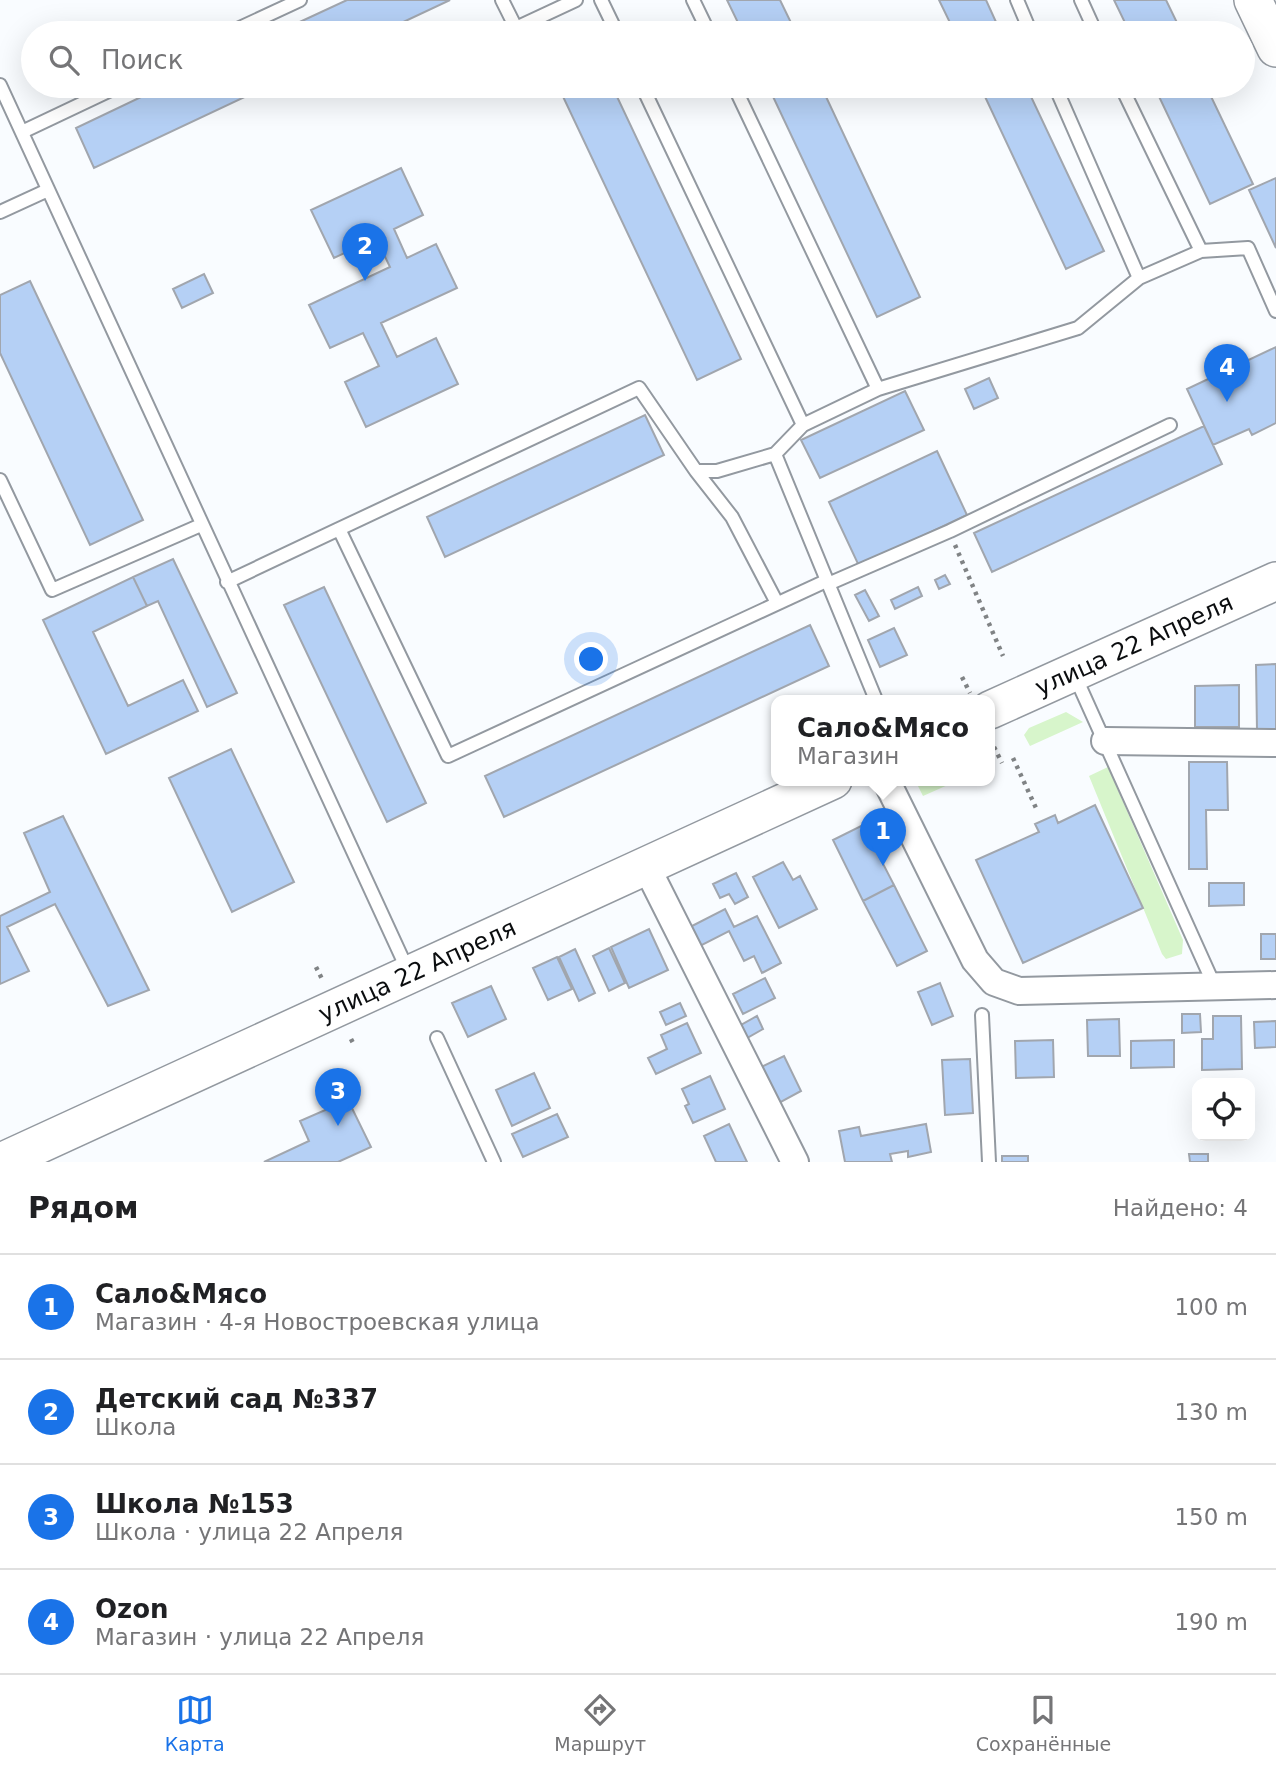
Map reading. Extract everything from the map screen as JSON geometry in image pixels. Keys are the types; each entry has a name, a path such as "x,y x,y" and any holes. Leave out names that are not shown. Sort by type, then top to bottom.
{"main road":[{"path":"1253,0 1276,48"},
{"name":"улица 22 Апреля","path":"995,708 1276,581"},
{"name":"улица 22 Апреля","path":"1,1162 410,977 820,786"}],"street":[{"path":"1105,741 1276,743"},
{"path":"889,786 975,960 993,982 1019,990 1276,985"},
{"path":"646,866 794,1162"}],"lane":[{"path":"255,21 300,0"},
{"path":"502,0 512,21"},
{"path":"531,21 576,0"},
{"path":"601,0 611,21"},
{"path":"693,0 703,21"},
{"path":"1017,0 1026,21"},
{"path":"1080,0 1090,21"},
{"path":"0,85 410,977"},
{"path":"22,132 94,98"},
{"path":"648,98 803,425"},
{"path":"740,98 878,389"},
{"path":"1060,98 1139,278"},
{"path":"1127,98 1201,251"},
{"path":"1,209 48,190"},
{"path":"696,471 717,471 775,454 803,425 878,389 1078,328 1139,278 1201,251 1248,248 1276,311"},
{"path":"227,582 639,388 696,471 732,517 777,603"},
{"path":"339,529 448,757 777,603 950,531 1170,425"},
{"path":"775,454 874,695"},
{"path":"0,480 52,590 201,525"},
{"path":"1073,673 1215,987"},
{"path":"982,1015 989,1162"},
{"path":"437,1038 494,1162"}],"path":[{"path":"950,531 1003,656"},
{"path":"995,749 1002,763"},
{"path":"1013,758 1036,808"},
{"path":"351,1039 354,1045"}],"green space":[{"path":"1066,712 1083,722 1030,746 1024,735 1029,728"},
{"path":"1108,767 1183,940 1182,954 1166,959 1162,954 1089,776"},
{"path":"918,786 946,786 923,796"}],"building":[{"path":"347,0 450,0 405,21 302,21"},
{"path":"727,0 780,0 790,21 737,21"},
{"path":"939,0 986,0 996,21 949,21"},
{"path":"1114,0 1166,0 1176,21 1124,21"},
{"path":"139,98 243,98 94,168 76,128"},
{"path":"564,98 618,98 741,359 697,380"},
{"path":"774,98 827,98 920,297 877,317"},
{"path":"986,98 1032,98 1104,251 1066,269"},
{"path":"1160,98 1212,98 1253,184 1210,204"},
{"path":"401,168 423,215 394,229 407,258 436,244 457,288 381,323 397,357 436,338 458,384 366,427 345,382 379,366 363,333 330,348 309,305 390,267 376,238 334,258 311,210"},
{"path":"1276,178 1276,248 1249,190"},
{"path":"204,274 213,293 182,308 173,289"},
{"path":"30,281 143,520 90,545 0,353 0,295"},
{"path":"1276,347 1276,423 1252,435 1249,429 1213,445 1187,389"},
{"path":"989,378 998,398 974,409 965,389"},
{"path":"905,391 924,430 820,478 801,440"},
{"path":"645,415 664,455 445,557 427,517"},
{"path":"1204,426 1222,464 992,572 974,533"},
{"path":"937,451 967,515 859,566 829,502"},
{"path":"173,559 237,693 207,707 158,601 147,606 133,577"},
{"path":"945,575 950,584 939,589 935,580"},
{"path":"133,577 147,606 93,632 128,706 183,680 198,711 106,754 43,620"},
{"path":"324,587 426,803 387,822 284,605"},
{"path":"918,587 922,596 895,609 891,600"},
{"path":"865,590 879,616 869,621 855,595"},
{"path":"810,625 829,666 504,817 485,776"},
{"path":"894,628 907,655 880,667 868,640"},
{"path":"1276,664 1276,730 1257,730 1256,665"},
{"path":"1239,685 1239,727 1195,727 1195,686"},
{"path":"231,749 294,882 232,912 169,778"},
{"path":"1189,762 1227,762 1228,810 1206,810 1207,869 1189,869"},
{"path":"1095,805 1143,908 1023,963 976,860 1039,832 1035,824 1055,815 1058,823"},
{"path":"63,816 149,990 108,1006 55,904 7,927 29,971 0,984 0,916 50,892 24,833"},
{"path":"863,825 894,885 863,901 833,840"},
{"path":"783,862 793,880 800,876 817,909 779,928 753,877"},
{"path":"736,873 748,897 735,904 729,894 720,898 713,884"},
{"path":"1209,883 1244,883 1244,905 1209,906"},
{"path":"894,885 927,951 897,966 863,901"},
{"path":"725,909 734,927 757,916 781,963 762,973 754,956 744,961 729,931 700,946 690,927"},
{"path":"649,929 668,970 629,988 611,947"},
{"path":"1261,934 1276,934 1276,959 1261,959"},
{"path":"609,948 625,983 609,991 593,956"},
{"path":"575,949 595,993 579,1001 559,957"},
{"path":"557,957 572,989 548,1000 533,968"},
{"path":"765,978 775,998 743,1014 733,994"},
{"path":"940,983 953,1016 932,1025 918,992"},
{"path":"491,986 506,1019 468,1037 452,1003"},
{"path":"680,1003 686,1016 666,1025 660,1012"},
{"path":"1182,1014 1200,1014 1201,1032 1182,1033"},
{"path":"757,1016 763,1029 747,1038 741,1025"},
{"path":"1213,1016 1241,1016 1242,1069 1202,1070 1202,1039 1213,1039"},
{"path":"1119,1019 1120,1056 1088,1056 1087,1020"},
{"path":"1276,1021 1276,1047 1255,1048 1254,1022"},
{"path":"687,1023 701,1053 656,1074 648,1058 667,1049 661,1035"},
{"path":"1053,1040 1054,1077 1016,1078 1015,1041"},
{"path":"1174,1040 1174,1067 1131,1068 1131,1041"},
{"path":"784,1056 801,1091 779,1103 761,1067"},
{"path":"970,1059 973,1113 945,1115 942,1060"},
{"path":"534,1073 550,1108 512,1126 496,1090"},
{"path":"710,1076 725,1109 693,1123 685,1106 689,1104 682,1089"},
{"path":"348,1100 371,1147 338,1162 264,1162 309,1141 300,1121"},
{"path":"557,1114 568,1137 523,1157 512,1134"},
{"path":"729,1124 747,1162 716,1162 704,1136"},
{"path":"926,1124 931,1152 908,1157 908,1151 890,1154 892,1162 845,1162 839,1131 859,1127 861,1136"},
{"path":"1189,1154 1208,1154 1208,1162 1190,1162"},
{"path":"1002,1156 1028,1156 1028,1162 1002,1162"}],"place":[{"name":"Детский сад №337","path":"365,281"},
{"name":"Ozon","path":"1227,402"},
{"name":"Сало&Мясо","path":"883,866"},
{"name":"Школа №153","path":"338,1126"}]}
